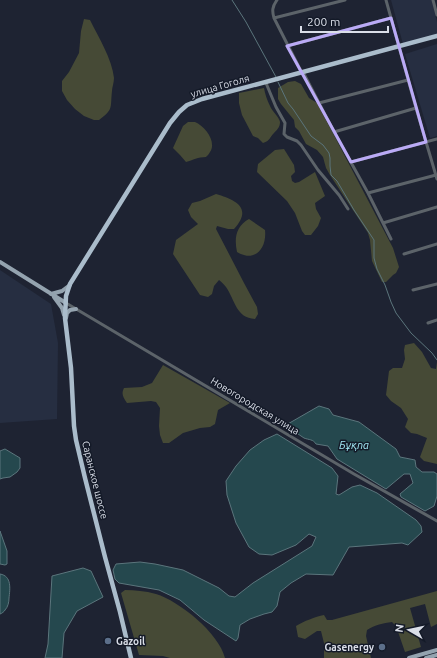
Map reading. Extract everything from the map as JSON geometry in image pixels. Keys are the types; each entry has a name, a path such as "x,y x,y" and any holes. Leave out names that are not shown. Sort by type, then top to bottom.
{"highway":[{"name":"улица Гоголя","path":"66,303 66,296 70,284 170,123 187,105 437,36"},
{"name":"Саранское шоссе","path":"66,303 65,318 71,368 76,440 104,557 120,612 131,658"}],"main road":[{"path":"0,262 66,303"},
{"path":"51,294 62,291 70,284"},
{"path":"51,294 62,308 65,318"},
{"path":"66,324 67,313 70,310 76,309"},
{"path":"409,658 437,650"},
{"path":"426,658 437,655"}],"street":[{"path":"277,0 272,11 287,46 368,193 391,239"},
{"path":"274,18 345,0"},
{"path":"386,0 437,179"},
{"path":"433,0 437,15"},
{"path":"287,46 391,18"},
{"path":"319,103 408,80"},
{"path":"266,83 284,123 284,134 301,145 348,209"},
{"path":"334,132 416,108"},
{"path":"351,162 437,139"},
{"path":"368,193 436,175"},
{"path":"383,223 437,207"},
{"path":"404,254 437,244"},
{"path":"413,290 437,284"},
{"name":"Новогородская улица","path":"66,303 354,474 437,521"},
{"path":"428,322 437,320"}],"highlighted area":[{"path":"391,18 426,142 351,162 287,46"}],"shaded area":[{"path":"391,0 432,0 437,22 437,34 403,44"},
{"path":"84,19 90,20 108,56 113,71 114,78 111,105 107,113 99,120 94,120 84,116 75,109 67,100 62,91 62,81 69,72 79,53 81,31"},
{"path":"437,44 437,136 430,138 405,54"},
{"path":"295,81 301,84 309,98 317,103 393,248 399,267 396,273 386,282 382,282 372,261 368,233 330,175 323,157 317,150 306,144 295,127 294,120 278,99 278,88 288,82"},
{"path":"264,88 269,104 280,122 277,130 269,140 263,143 258,138 253,136 242,115 239,103 239,93"},
{"path":"188,122 195,122 203,127 211,139 212,148 206,157 186,162 173,148 183,126"},
{"path":"284,149 294,165 295,172 291,176 292,181 295,183 299,182 315,172 325,196 315,203 316,209 321,218 318,226 311,235 305,235 295,213 287,201 257,172 258,164 275,150"},
{"path":"216,194 235,202 242,210 240,222 234,229 217,226 216,229 257,307 258,314 255,319 249,318 240,312 226,287 219,280 214,286 212,294 208,297 200,295 173,254 176,240 198,224 191,217 188,210 192,203"},
{"path":"249,219 265,230 265,237 262,248 254,255 249,256 237,252 236,237 241,225"},
{"path":"0,270 51,304 58,343 57,419 0,423"},
{"path":"414,343 422,352 431,368 436,369 437,362 437,464 424,461 420,457 427,438 411,433 405,427 408,419 401,408 391,401 386,395 389,371 393,368 402,368 405,359 405,345"},
{"path":"163,365 230,403 218,410 215,424 210,427 183,433 169,443 163,443 159,426 160,408 156,402 127,403 123,396 124,388 142,387 152,383"},
{"path":"125,590 156,594 176,603 197,619 207,629 215,638 225,658 170,658 163,656 139,655 121,593"},
{"path":"437,591 437,624 431,627 425,604 410,608 421,647 405,652 396,626 392,622 379,624 367,630 366,636 371,658 324,658 324,643 321,631 317,631 305,639 298,637 296,626 313,618 324,615 327,620 332,620"}],"water":[{"name":"Бұқпа","path":"319,406 329,409 333,415 359,422 396,449 400,457 415,460 416,467 422,472 434,472 437,474 437,496 434,506 425,511 401,497 400,494 413,483 410,474 404,474 386,489 337,459 328,446 316,444 312,440 304,438 286,425"},
{"path":"277,434 332,468 338,476 336,494 339,495 352,487 360,485 377,493 416,520 421,526 422,532 408,545 402,543 349,547 333,575 306,574 291,583 280,592 277,606 272,612 250,619 240,625 238,638 236,641 204,620 180,600 159,590 119,583 115,579 113,570 116,564 140,562 155,564 183,570 219,588 229,596 235,597 253,583 312,546 316,537 309,534 296,545 272,555 259,554 249,547 236,523 227,495 226,481 236,466 250,450 264,440"},
{"path":"5,449 20,458 20,468 10,477 0,479 0,451"},
{"path":"0,531 7,551 7,564 5,565 0,564"},
{"path":"83,568 91,571 103,597 77,611 64,633 62,658 45,658 48,644 52,576"},
{"path":"0,574 7,577 10,587 8,606 0,614"}],"waterway":[{"path":"232,0 246,22 276,77"},
{"path":"278,82 288,103 311,136 323,145 329,153 331,175 337,181 374,240 374,258 377,269 396,313 411,333 432,353 437,360"}],"place":[{"name":"Gazoil","path":"108,641"},
{"name":"Gasenergy","path":"382,647"}]}
